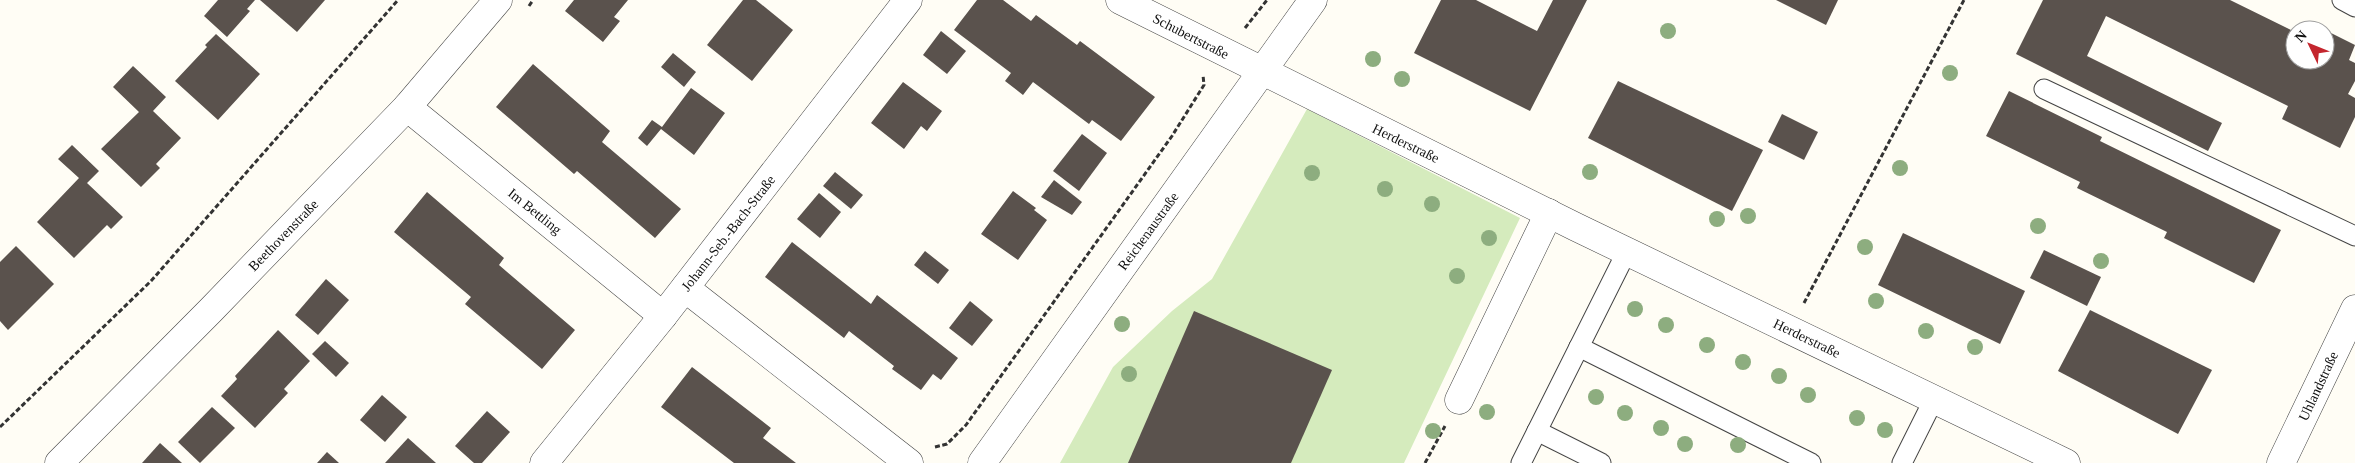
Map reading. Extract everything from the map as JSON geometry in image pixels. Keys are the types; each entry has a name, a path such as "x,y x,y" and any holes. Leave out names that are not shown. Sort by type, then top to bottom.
{"street":[{"name":"Beethovenstraße","path":"59,463 211,310 407,107 498,0"},
{"name":"Johann-Seb.-Bach-Straße","path":"544,463 663,316 908,0"},
{"name":"Schubertstraße","path":"1120,0 1262,72"},
{"name":"Reichenaustraße","path":"982,463 1313,0"},
{"name":"Herderstraße","path":"1262,72 1789,330 2066,463"},
{"name":"Im Bettling","path":"407,107 663,316"},
{"path":"1459,400 1549,213"},
{"path":"685,288 906,460"},
{"name":"Uhlandstraße","path":"2281,463 2355,308"}],"lane":[{"path":"2342,0 2355,7"},
{"path":"2044,89 2355,236"},
{"path":"1521,463 1627,251"},
{"path":"1579,347 1811,463"},
{"path":"1902,463 1934,399"},
{"path":"1537,431 1601,463"}],"path":[{"path":"0,427 151,281 398,0"},
{"path":"906,460 947,444 966,425 1172,136 1204,84 1202,67 1212,46 1246,28 1267,0"},
{"path":"1789,330 1964,0"},
{"path":"1425,463 1459,400"}],"green space":[{"path":"1307,109 1520,218 1404,463 1060,463 1113,367 1172,311 1212,279"}],"building":[{"path":"218,0 255,0 247,9 250,11 227,37 204,16"},
{"path":"260,0 325,0 297,32"},
{"path":"574,0 628,0 614,17 620,21 603,42 565,11"},
{"path":"743,0 756,0 793,30 752,81 707,45"},
{"path":"977,0 1003,0 1031,21 1036,15 1077,45 1080,41 1155,97 1121,141 1092,120 1089,124 1033,82 1023,95 1005,81 1011,73 954,30"},
{"path":"1441,0 1476,0 1537,31 1553,0 1587,0 1530,111 1414,53"},
{"path":"1776,0 1838,0 1826,25"},
{"path":"2043,0 2230,0 2285,27 2285,70 2335,70 2335,35 2355,45 2349,60 2355,63 2355,81 2348,94 2355,98 2355,117 2340,148 2282,119 2288,106 2106,16 2087,56 2222,123 2208,151 2016,54"},
{"path":"941,31 966,51 947,74 923,55"},
{"path":"216,34 260,74 218,120 175,81 207,47 205,45"},
{"path":"673,53 696,72 684,87 661,67"},
{"path":"533,64 610,131 602,142 681,209 655,238 577,171 574,174 496,107"},
{"path":"133,66 166,97 153,111 181,138 156,164 160,168 141,187 101,149 139,112 113,87"},
{"path":"1618,81 1763,150 1732,211 1588,138"},
{"path":"903,82 942,111 927,131 921,126 904,149 871,123"},
{"path":"691,88 725,113 694,155 661,129 647,146 638,138 652,120 662,127"},
{"path":"2009,91 2102,137 2100,141 2281,230 2254,283 2164,238 2167,232 2077,188 2080,182 1986,136"},
{"path":"1782,114 1818,132 1804,160 1768,142"},
{"path":"1082,134 1107,153 1079,191 1053,171"},
{"path":"72,145 99,171 87,183 123,217 111,229 107,225 74,258 37,222 79,178 58,159"},
{"path":"835,172 863,195 851,209 823,186"},
{"path":"1054,180 1082,202 1072,215 1041,197"},
{"path":"1013,191 1036,208 1034,210 1047,220 1018,260 981,234"},
{"path":"427,192 504,258 499,265 575,330 542,369 465,304 471,297 394,232"},
{"path":"819,193 841,212 820,238 797,219"},
{"path":"1903,233 2025,291 2000,344 1878,285"},
{"path":"792,242 871,304 877,295 958,358 941,380 933,374 921,390 892,369 894,366 849,331 844,338 765,277"},
{"path":"16,246 54,284 8,330 0,321 0,262"},
{"path":"2044,250 2101,277 2087,306 2030,278"},
{"path":"925,251 949,270 938,284 914,265"},
{"path":"326,279 349,300 318,335 295,315"},
{"path":"970,301 993,320 972,346 949,328"},
{"path":"2090,310 2212,370 2178,434 2058,371"},
{"path":"1194,311 1332,370 1291,463 1128,463"},
{"path":"278,330 310,361 284,389 288,393 255,428 221,396 237,379 235,376"},
{"path":"325,341 349,363 336,377 312,354"},
{"path":"692,367 771,428 763,438 796,463 734,463 661,407"},
{"path":"382,395 407,417 385,442 360,420"},
{"path":"212,407 235,428 200,463 178,442"},
{"path":"487,411 510,432 482,463 474,463 455,446"},
{"path":"408,438 436,463 385,463"},
{"path":"160,443 182,463 142,463"},
{"path":"327,452 339,463 317,463"}]}
